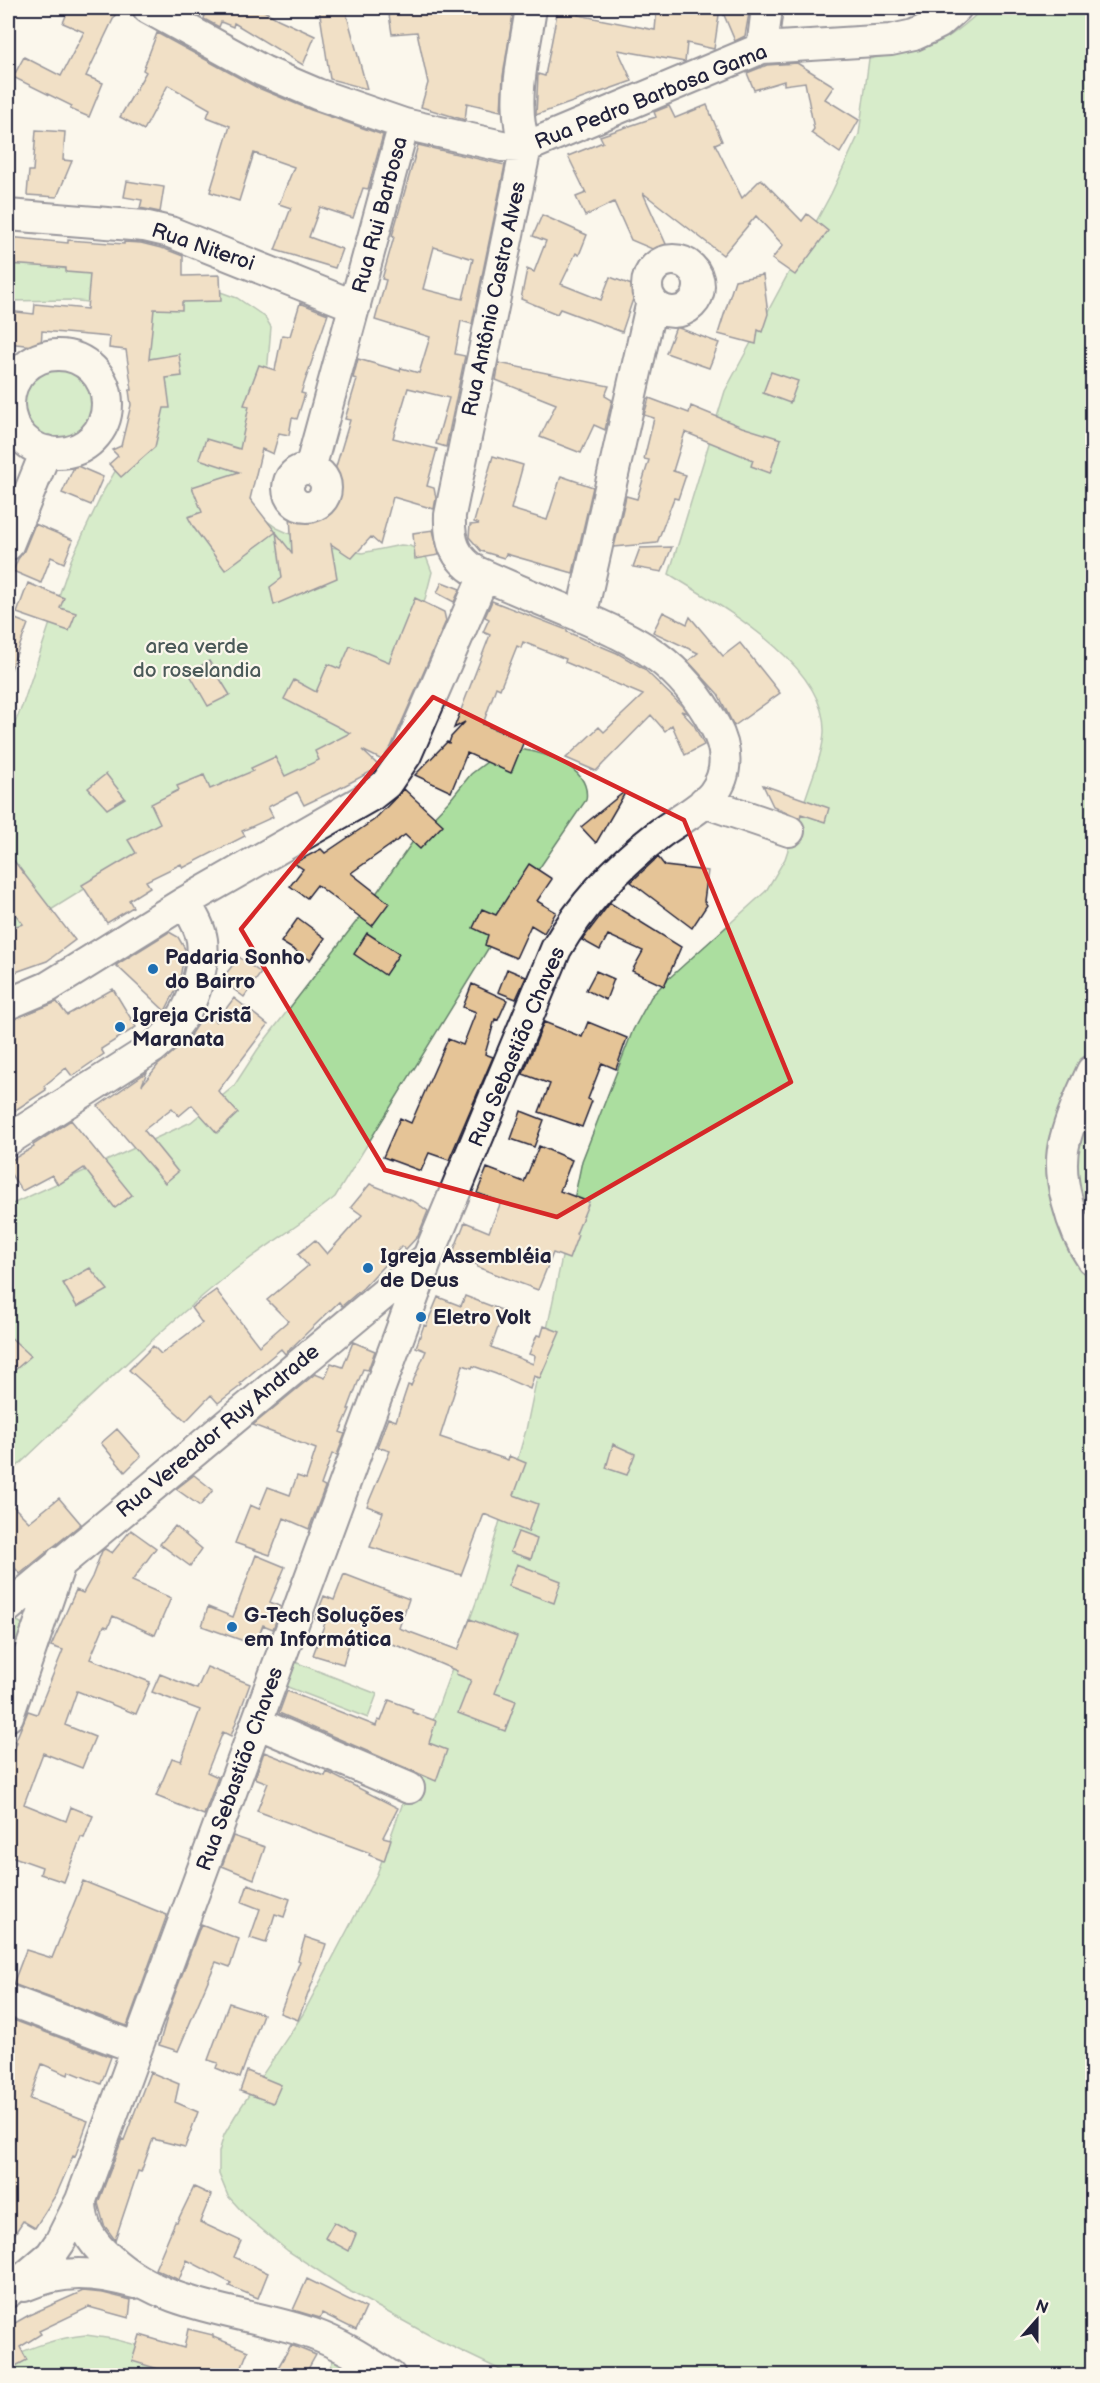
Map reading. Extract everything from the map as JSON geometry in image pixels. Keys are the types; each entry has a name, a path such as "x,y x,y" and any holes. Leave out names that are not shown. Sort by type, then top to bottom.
{"street":[{"name":"Rua Pedro Barbosa Gama","path":"148,8 263,71 317,94 404,124 502,146 526,147 762,48 891,40 914,35 927,29 939,23 956,8"},
{"name":"Rua Antônio Castro Alves","path":"484,576 467,567 453,549 450,538 450,515 526,147 519,124 518,101 531,8"},
{"path":"762,48 767,8"},
{"name":"Rua Rui Barbosa","path":"310,469 404,124"},
{"name":"Rua Niteroi","path":"8,215 144,226 170,231 355,306"},
{"path":"581,617 652,301"},
{"path":"60,356 74,359 87,366 102,383 106,397 106,411 98,432 88,442 75,450 61,453 46,451 28,442 15,426 9,406 10,384 32,363 45,357 60,356"},
{"path":"8,545 46,451"},
{"path":"8,1004 48,987 185,902 372,795 386,784 406,755 484,576"},
{"name":"Rua Sebastião Chaves","path":"8,2293 51,2255 81,2200 428,1257 552,960 584,907 620,867 666,829 704,802 721,780 725,765 725,752 721,737 702,703 674,670 658,656 618,632 484,576"},
{"path":"704,802 789,831"},
{"path":"8,1140 154,1047 170,1033 183,1016 196,983 202,954 200,932 185,902"},
{"path":"1092,1071 1064,1142 1062,1168 1069,1208 1077,1232 1092,1259"},
{"name":"Rua Vereador Ruy Andrade","path":"8,1607 428,1257"},
{"path":"8,1716 61,1561"},
{"path":"257,1723 409,1788"},
{"path":"8,2000 136,2048"},
{"path":"81,2200 83,2224 96,2246 120,2268 149,2287"},
{"path":"8,2293 45,2278 63,2274 104,2275 149,2287 207,2307 314,2334 354,2352 390,2376"}],"highlighted area":[{"path":"433,697 684,820 791,1082 557,1217 385,1170 241,929"}],"green space":[{"path":"983,8 1092,8 1092,2375 511,2375 438,2340 351,2292 288,2251 247,2217 228,2196 219,2174 219,2152 224,2135 235,2116 303,2014 377,1874 478,1597 526,1430 582,1161 633,1030 651,997 666,981 766,891 785,859 819,759 824,732 820,707 808,683 789,660 766,639 715,602 669,574 725,391 831,194 859,134 869,59 904,53 943,40 969,22"},
{"name":"area verde do roselandia","path":"8,243 60,268 215,290 237,298 265,317 271,327 265,397 252,446 249,508 277,528 310,543 362,553 401,545 410,546 425,554 432,572 423,607 374,713 316,766 99,880 17,931 8,934 8,739 23,704 71,560 104,490 142,426 148,375 96,303 69,300 8,301"},
{"path":"57,361 74,365 88,374 97,388 101,405 97,422 88,436 74,445 57,449 40,445 26,436 17,422 13,405 17,388 26,374 40,365"},
{"path":"515,749 538,753 562,762 581,778 586,788 586,800 523,892 335,1197 245,1262 203,1296 118,1371 8,1475 8,1206 191,1122 234,1086 258,1049 356,922 421,830 471,774 487,762"},
{"path":"17,1621 25,1625 8,1705 8,1622"},
{"path":"295,1662 377,1694 368,1718 285,1686"},
{"path":"86,2335 113,2339 254,2375 8,2375 8,2358 46,2343"},
{"path":"336,2354 376,2376 326,2376"}],"building":[{"path":"69,8 104,8 117,11 86,76 103,83 89,117 70,109 72,106 13,77 24,57 61,76 84,32 63,23"},
{"path":"188,8 259,8 315,36 303,65 234,23 233,27 221,22 219,27 204,19 205,15"},
{"path":"319,8 345,8 367,89 330,79"},
{"path":"388,8 514,8 503,76 501,111 467,103 465,120 421,107 428,83 417,32 392,34"},
{"path":"558,8 580,8 578,15 655,30 657,8 720,8 714,49 687,43 685,62 618,50 632,81 536,115 538,74 545,76"},
{"path":"721,8 750,8 745,36 735,41"},
{"path":"157,33 256,87 311,110 383,135 368,189 363,188 353,218 320,207 309,237 342,249 335,268 275,250 291,208 279,204 294,167 254,153 239,201 210,192 230,126 207,117 210,109 168,85 144,130 120,117 146,72 143,70"},
{"path":"797,63 834,86 825,99 859,120 840,153 811,133 814,129 805,82 784,85 784,81 754,90 747,73 767,65"},
{"path":"707,105 722,141 715,144 742,198 761,179 802,221 807,214 828,231 795,275 772,259 783,245 756,216 723,255 643,193 666,244 657,251 631,240 614,202 585,216 576,197 586,193 568,156 603,142 600,136 656,117 654,112 669,106 675,118"},
{"path":"36,130 65,132 63,160 72,161 57,197 27,195 29,171 33,171"},
{"path":"418,145 505,165 472,324 461,321 455,354 465,356 446,447 436,444 449,398 408,388 393,438 437,449 427,486 434,488 436,498 434,509 393,497 380,545 371,537 352,558 331,544 337,578 274,605 270,587 282,578 276,533 292,553 290,515 322,513 350,420 345,419 357,379 353,378 358,359 400,371 401,368 419,373 430,337 375,320 386,280 382,279 394,237 392,236","holes":["434,247 473,259 463,299 423,289"]},
{"path":"127,181 164,187 160,212 140,208 142,200 124,197"},
{"path":"542,215 587,235 579,255 576,253 561,284 601,300 610,277 637,287 622,332 560,309 557,314 521,299 527,269 534,272 546,241 533,236"},
{"path":"8,237 68,243 68,240 141,243 183,256 183,276 220,275 221,301 182,302 182,310 154,309 149,359 179,354 182,376 166,378 170,408 164,408 155,447 121,477 109,464 118,456 112,450 121,446 131,405 129,390 132,390 126,350 109,348 110,337 42,331 41,347 8,343 8,311 34,314 35,304 87,309 90,274 66,272 66,268 8,264"},
{"path":"763,275 768,314 762,332 758,330 756,344 718,334 735,280"},
{"path":"300,303 328,314 301,393 305,394 297,419 292,418 289,435 279,433 273,454 262,449 250,499 276,532 225,570 188,517 202,512 192,487 239,472 199,459 206,439 240,449 249,406 244,405 259,365 275,370 282,335 290,336"},
{"path":"676,327 719,343 709,368 666,353"},
{"path":"499,363 609,386 605,396 612,400 605,430 594,425 581,453 540,437 556,404 496,380"},
{"path":"771,372 798,381 790,403 763,393"},
{"path":"649,398 689,413 691,406 742,427 781,439 770,473 751,466 753,460 685,432 673,471 686,475 678,499 674,498 657,543 614,547 626,496 637,499 649,460 644,459 654,418 644,415"},
{"path":"493,456 523,465 511,509 547,520 561,476 593,487 573,573 506,554 504,558 481,551 469,537 470,525 479,524 474,522"},
{"path":"75,465 103,477 91,505 62,493"},
{"path":"35,524 73,540 64,563 51,557 41,583 13,571"},
{"path":"433,530 439,555 415,559 413,533"},
{"path":"672,547 662,572 633,567 640,548"},
{"path":"442,582 460,589 454,602 437,593"},
{"path":"28,583 64,598 60,608 76,613 69,631 17,613"},
{"path":"415,598 444,612 446,621 391,747 382,760 362,750 378,765 376,769 304,805 297,792 268,807 273,817 242,831 245,836 183,868 181,864 146,881 150,887 129,900 133,907 107,923 82,885 136,853 128,840 160,823 151,804 179,790 177,786 204,775 210,789 253,771 251,768 275,757 285,776 319,760 315,751 350,733 284,699 294,680 316,692 328,664 340,669 350,646 389,662"},
{"path":"492,601 567,630 643,668 682,706 687,713 681,711 694,725 704,745 685,755 672,725 665,731 651,715 596,771 566,758 599,727 604,732 643,695 565,662 566,659 523,642 521,648 517,646 500,689 496,687 483,724 524,741 511,773 467,753 451,792 415,775 447,742 449,743 451,737 465,722 454,728 490,635 483,632 489,619 485,617"},
{"path":"663,612 687,624 690,617 723,656 740,643 780,693 734,726 718,694 688,661 698,653 653,632"},
{"path":"8,616 28,624 9,674 8,674"},
{"path":"209,661 230,695 208,706 189,673"},
{"path":"106,774 125,798 107,809 88,788"},
{"path":"763,785 829,808 825,822 801,814 800,818 773,806"},
{"path":"404,789 443,825 420,849 405,835 351,873 389,903 372,926 317,885 307,898 290,886 303,869 294,863 321,849 325,853 374,820"},
{"path":"625,793 596,843 581,827"},
{"path":"8,853 75,940 47,961 13,973 8,954 8,928 23,924 8,905"},
{"path":"658,857 665,866 708,871 704,901 707,905 692,928 631,882"},
{"path":"529,864 552,879 537,901 556,912 544,933 531,925 516,958 485,945 488,935 473,928 482,909 496,915"},
{"path":"610,903 681,947 664,986 632,971 643,951 608,935 600,950 582,940"},
{"path":"298,918 325,938 310,960 281,942"},
{"name":"Padaria Sonho do Bairro","path":"169,932 178,937 185,949 179,984 165,1011 116,965"},
{"path":"367,933 399,954 385,975 354,954"},
{"path":"239,957 261,973 244,997 221,980"},
{"path":"507,969 526,977 516,999 498,992"},
{"path":"596,971 614,979 606,1000 586,990"},
{"path":"472,984 507,1000 498,1020 495,1019 485,1054 493,1057 449,1160 429,1153 421,1171 383,1157 400,1118 411,1123 448,1039 463,1045 476,1012 463,1007"},
{"path":"113,989 136,1027 101,1049 104,1054 72,1076 66,1068 44,1086 46,1090 8,1115 8,1021 57,1002 67,1015"},
{"path":"234,998 268,1025 218,1091 238,1113 217,1133 192,1105 179,1116 172,1108 144,1130 178,1172 165,1183 98,1106 147,1072 142,1085 158,1065 192,1036 190,1035 204,1013 216,1022"},
{"path":"544,1022 582,1037 588,1022 627,1038 616,1069 602,1063 588,1099 592,1101 582,1127 539,1112 550,1084 523,1074"},
{"path":"521,1111 544,1120 534,1147 511,1139"},
{"path":"71,1120 132,1195 115,1208 84,1168 58,1185 52,1175 22,1191 8,1170 8,1162 34,1147 33,1145"},
{"path":"539,1146 572,1160 560,1191 589,1202 569,1259 553,1253 538,1290 452,1255 465,1222 489,1232 501,1202 477,1193 487,1168 524,1182"},
{"path":"370,1184 415,1202 428,1211 418,1236 406,1249 402,1246 363,1288 342,1306 339,1302 285,1354 281,1349 240,1383 242,1385 218,1403 211,1395 186,1421 129,1370 153,1346 161,1354 202,1323 191,1308 216,1290 259,1346 288,1321 267,1300 308,1266 298,1254 315,1240 327,1254 362,1215 351,1207"},
{"path":"90,1268 108,1290 77,1307 63,1283"},
{"path":"465,1296 504,1311 491,1347 533,1364 535,1356 529,1354 537,1335 541,1336 544,1326 560,1332 540,1378 534,1376 530,1389 496,1374 463,1365 440,1437 508,1460 509,1456 526,1463 514,1495 538,1504 528,1532 484,1514 461,1575 370,1547 383,1512 367,1506 390,1451 377,1447 388,1418 396,1421 408,1385 411,1386 426,1351 416,1347 424,1325 426,1326 438,1297 461,1306"},
{"path":"8,1335 31,1356 8,1376"},
{"path":"353,1342 375,1351 368,1370 363,1369 348,1409 350,1409 340,1432 345,1434 337,1455 332,1454 321,1485 325,1487 309,1529 284,1518 270,1555 235,1543 250,1505 259,1509 268,1487 290,1495 297,1476 306,1479 316,1449 253,1425 315,1374 325,1378 331,1363 343,1367"},
{"path":"117,1429 141,1456 125,1472 101,1443"},
{"path":"613,1444 635,1454 627,1475 606,1468"},
{"path":"194,1475 213,1490 200,1506 176,1489"},
{"path":"59,1498 81,1524 20,1574 8,1560 8,1501 29,1522"},
{"path":"175,1526 202,1549 190,1566 160,1544"},
{"path":"131,1530 156,1548 132,1581 171,1598 155,1635 113,1616 108,1627 104,1626 90,1659 150,1682 136,1714 77,1691 65,1725 95,1737 82,1768 43,1753 24,1804 66,1821 71,1807 93,1816 84,1838 81,1837 64,1882 40,1874 42,1867 8,1855 8,1769 17,1742 15,1742 28,1711 37,1714 63,1650 51,1646 76,1590 83,1593 102,1551 105,1549 112,1553"},
{"path":"518,1532 537,1539 531,1559 510,1552"},
{"path":"256,1555 285,1567 270,1602 281,1607 273,1629 263,1625 255,1645 202,1626 208,1607 233,1617"},
{"path":"517,1564 561,1581 554,1603 508,1586"},
{"path":"344,1574 409,1599 399,1628 458,1650 470,1619 517,1637 495,1693 516,1701 505,1731 458,1713 471,1680 456,1674 457,1671 401,1647 353,1632 343,1664 313,1655 325,1623 315,1619 324,1596 334,1600"},
{"path":"207,1667 250,1684 231,1736 223,1732 207,1772 218,1777 204,1815 156,1796 172,1758 181,1761 200,1710 152,1692 160,1674 197,1689"},
{"path":"287,1691 376,1726 378,1720 381,1721 389,1700 436,1721 429,1743 447,1750 436,1781 279,1713"},
{"path":"264,1752 325,1776 327,1772 398,1808 383,1837 391,1839 384,1861 369,1855 370,1853 257,1811 268,1783 255,1778"},
{"path":"233,1836 265,1847 254,1879 222,1866"},
{"path":"83,1881 167,1915 127,2026 13,1984 26,1950 52,1958"},
{"path":"248,1884 290,1899 284,1917 275,1914 266,1943 250,1938 260,1909 242,1902"},
{"path":"201,1924 239,1939 230,1967 216,1962 178,2051 159,2045 170,2007"},
{"path":"305,1937 326,1944 298,2020 280,2013 300,1961 298,1960"},
{"path":"229,2003 263,2014 240,2078 216,2068 218,2063 208,2060"},
{"path":"8,2018 111,2057 101,2084 69,2071 68,2075 42,2064 30,2099 88,2121 75,2157 73,2156 57,2193 35,2228 23,2221 8,2244"},
{"path":"247,2071 281,2085 273,2103 240,2091"},
{"path":"150,2072 179,2084 175,2102 198,2112 185,2147 153,2139 141,2172 138,2171 115,2240 104,2225 98,2203"},
{"path":"194,2187 211,2195 200,2222 241,2241 234,2257 268,2273 258,2298 229,2286 231,2283 187,2260 179,2280 155,2269 175,2222"},
{"path":"334,2222 356,2234 349,2251 325,2238"},
{"path":"307,2279 366,2308 356,2330 322,2313 320,2318 293,2310"},
{"path":"83,2291 131,2300 129,2318 89,2307 39,2331 41,2334 20,2347 27,2360 8,2370 8,2327"},
{"path":"188,2329 213,2335 213,2337 248,2351 238,2376 181,2376 132,2361 140,2335 184,2348"},
{"path":"291,2345 316,2355 304,2376 273,2376"}],"place":[{"name":"Padaria Sonho do Bairro","path":"153,969"},
{"name":"Igreja Cristã Maranata","path":"120,1027"},
{"name":"Igreja Assembléia de Deus","path":"368,1268"},
{"name":"Eletro Volt","path":"421,1317"},
{"name":"G-Tech Soluções em Informática","path":"232,1627"}]}
